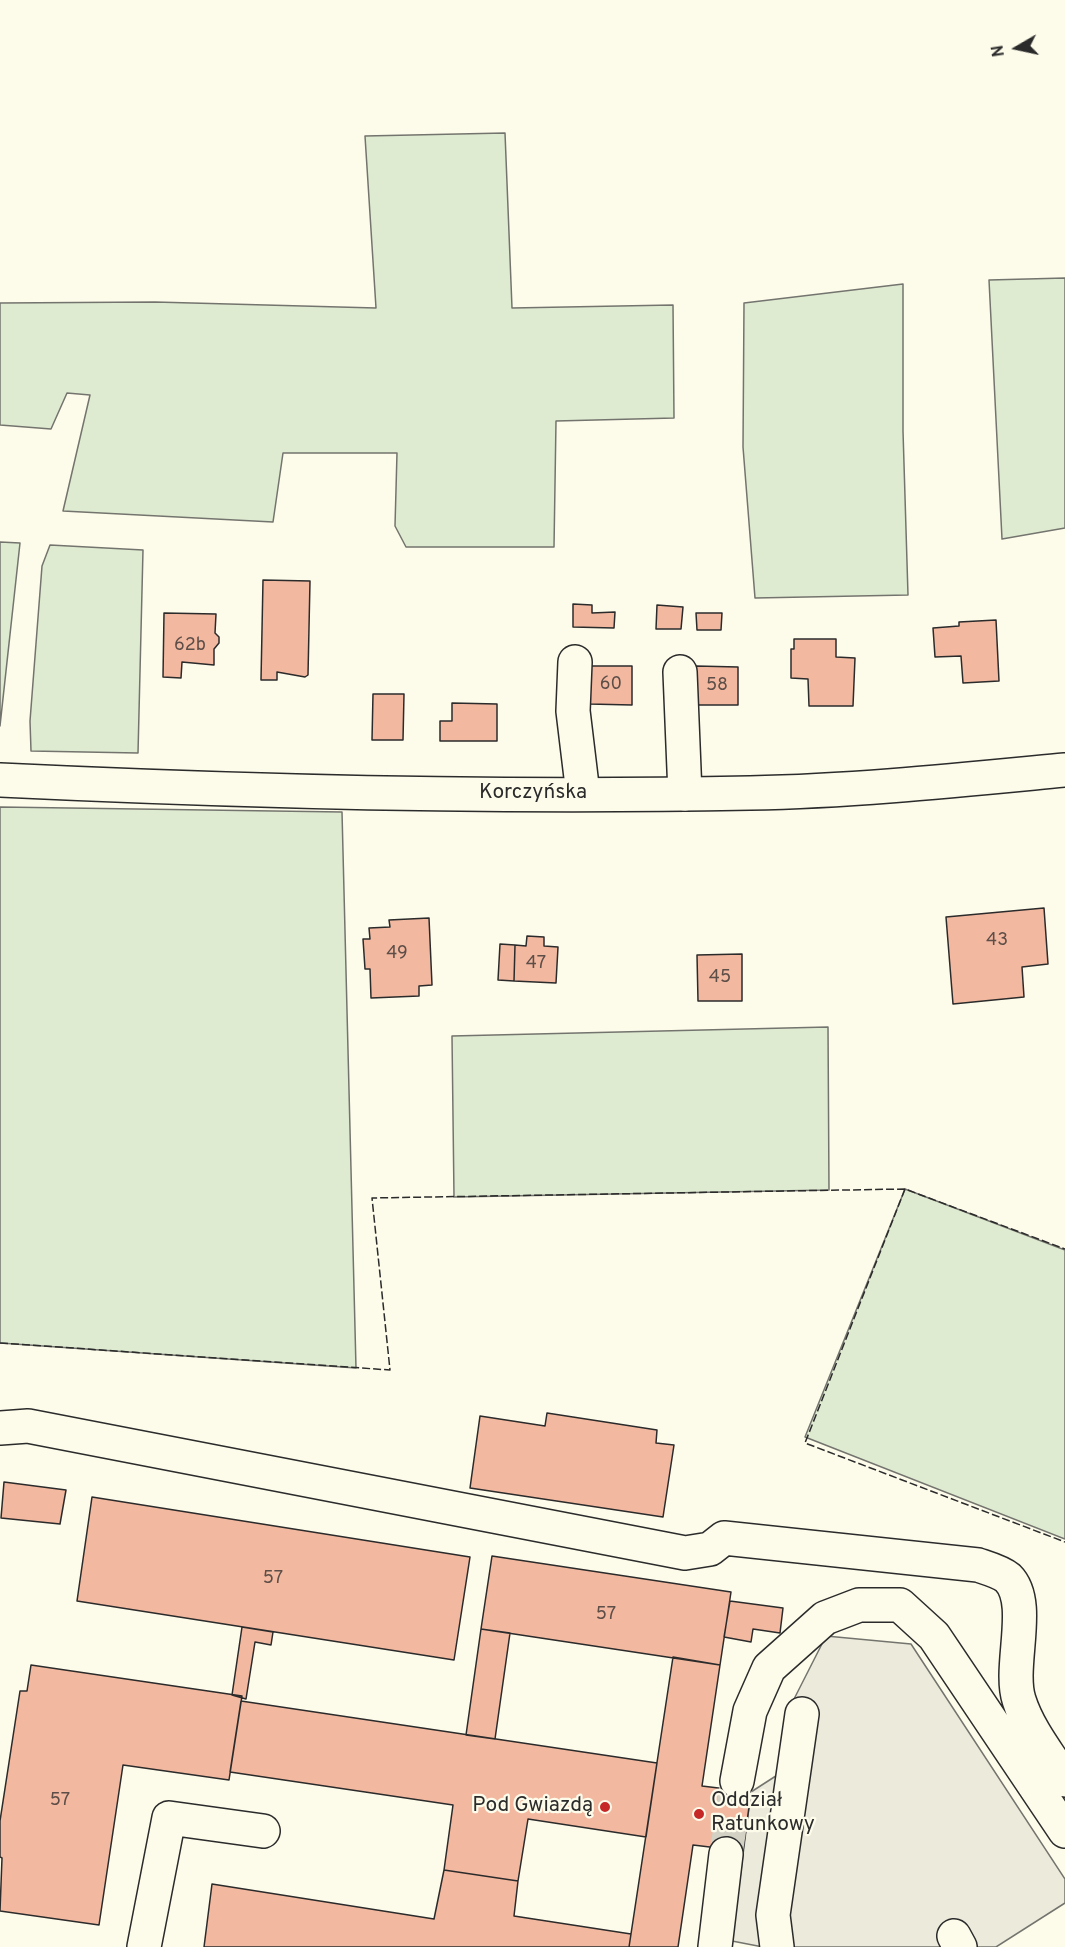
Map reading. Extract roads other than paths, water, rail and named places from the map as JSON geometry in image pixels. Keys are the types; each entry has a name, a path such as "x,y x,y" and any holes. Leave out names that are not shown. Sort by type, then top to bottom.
{"main road":[{"path":"575,662 573,711 583,794"},
{"path":"680,672 685,794"},
{"name":"Korczyńska","path":"0,780 439,794 685,794 892,786 1065,770"},
{"path":"0,1428 28,1426 685,1553 710,1549 724,1538 978,1564 1007,1578 1020,1599 1016,1650 1018,1698 1030,1726 1065,1780"},
{"path":"737,1781 750,1711 769,1668 825,1618 859,1605 900,1605 934,1636 1065,1831"},
{"path":"777,1947 773,1915 802,1714"},
{"path":"144,1947 170,1818 263,1831"},
{"path":"715,1947 726,1854"}],"tunnel":[{"path":"726,1854 737,1781"}],"place":[{"name":"Pod Gwiazdą","path":"605,1807"},
{"name":"Oddział Ratunkowy","path":"699,1814"}]}
